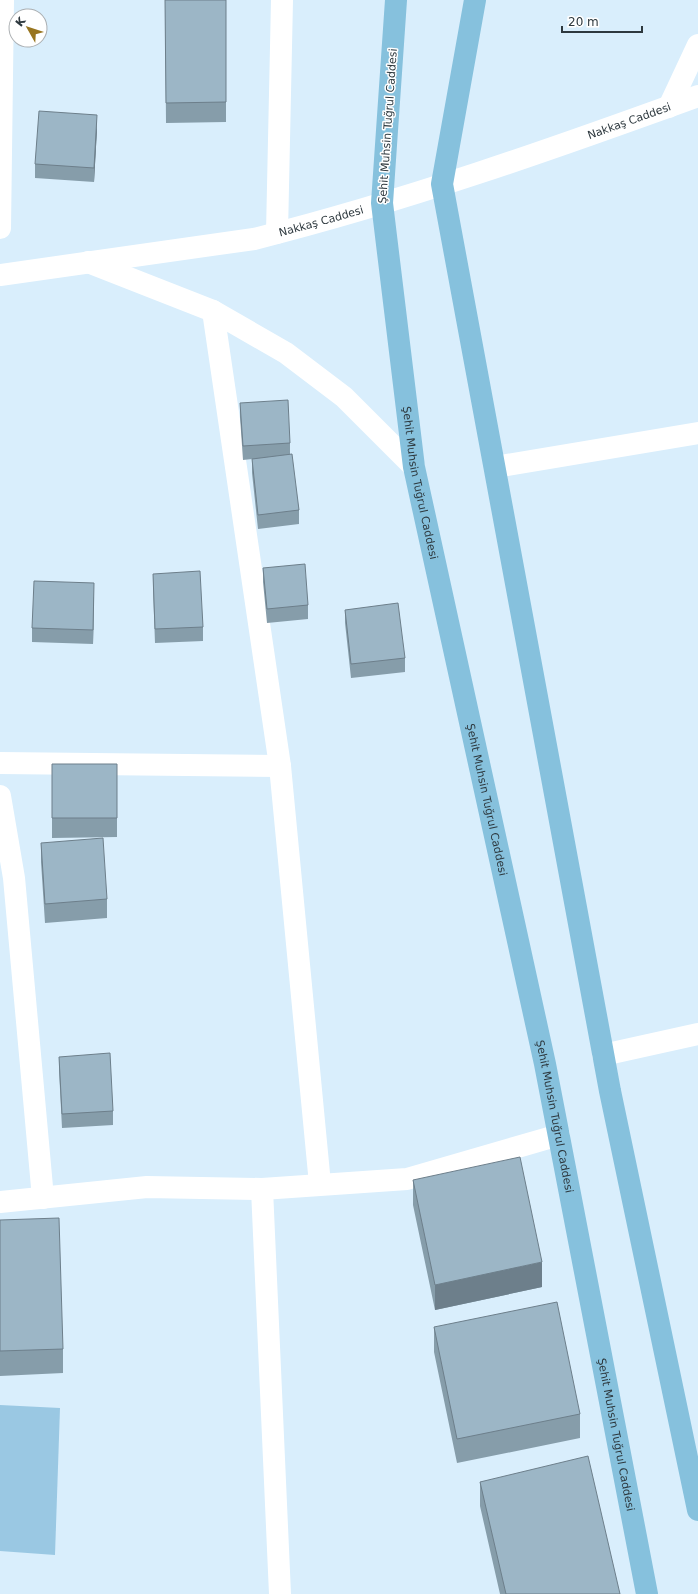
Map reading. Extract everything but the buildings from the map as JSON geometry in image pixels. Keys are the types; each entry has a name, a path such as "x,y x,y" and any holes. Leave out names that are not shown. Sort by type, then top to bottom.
{"main road":[{"name":"Şehit Muhsin Tuğrul Caddesi","path":"396,0 382,203 414,467 545,1064 647,1594"},
{"path":"476,0 442,184 603,1055 698,1510"}],"street":[{"path":"0,228 3,0"},
{"path":"277,233 282,0"},
{"path":"669,107 698,45"},
{"name":"Nakkaş Caddesi","path":"0,275 87,261 254,239 382,203 561,146 698,96"},
{"path":"87,261 213,311 286,353 344,397 414,467"},
{"path":"213,311 280,766 320,1184"},
{"path":"495,467 698,433"},
{"path":"0,763 280,766"},
{"path":"0,796 14,878 43,1198"},
{"path":"603,1055 698,1034"},
{"path":"0,1202 147,1187 262,1189 407,1179 559,1135"},
{"path":"262,1189 280,1594"}],"shaded area":[{"path":"0,1405 60,1408 55,1555 0,1551"}]}
